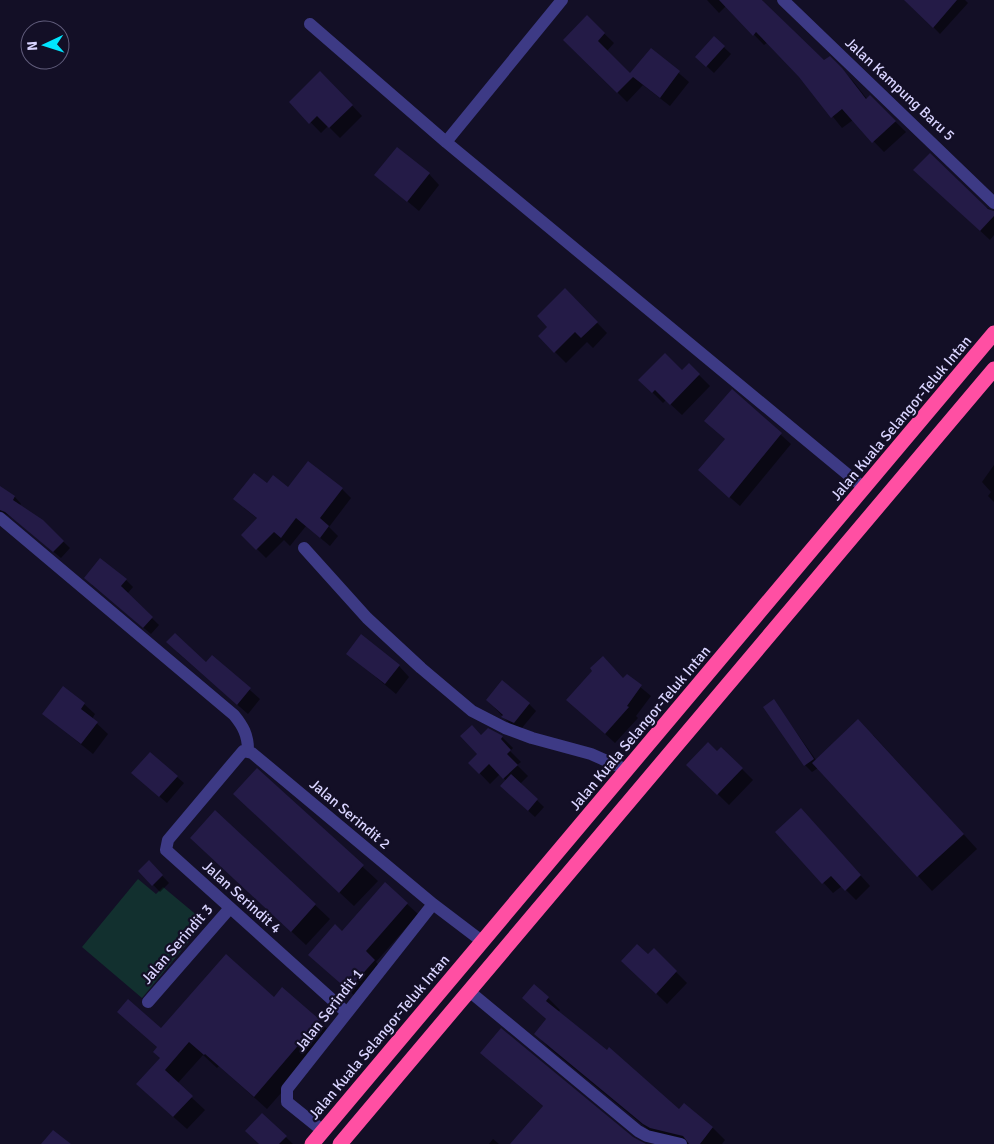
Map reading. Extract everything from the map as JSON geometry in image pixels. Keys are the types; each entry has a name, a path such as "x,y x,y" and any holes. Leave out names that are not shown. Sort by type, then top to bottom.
{"highway":[{"name":"Jalan Kuala Selangor-Teluk Intan","path":"312,1144 994,333"},
{"path":"340,1144 994,369"}],"street":[{"path":"446,142 562,0"},
{"name":"Jalan Kampung Baru 5","path":"783,0 988,195 994,203"},
{"path":"310,24 446,142 864,488"},
{"path":"0,518 234,715 242,725 247,736 248,750"},
{"path":"304,548 367,618 421,668 472,711 504,728 532,738 591,754 627,770"},
{"name":"Jalan Serindit 4","path":"248,750 239,754 168,840 166,850 347,1013"},
{"name":"Jalan Serindit 2","path":"248,750 433,904 483,942"},
{"name":"Jalan Serindit 1","path":"323,1131 287,1102 286,1093 433,904"},
{"name":"Jalan Serindit 3","path":"148,1002 230,908"},
{"path":"469,991 638,1131 647,1136 681,1144"}],"green space":[{"path":"138,879 156,894 163,887 205,922 142,998 82,947"}],"building":[{"path":"719,0 762,0 824,60 830,56 866,99 870,95 896,121 872,143 842,109 831,118 799,77 756,32 753,36"},
{"path":"904,0 957,0 933,28"},
{"path":"587,15 605,33 598,41 630,73 651,48 680,71 660,98 633,77 617,93 563,40"},
{"path":"714,36 725,46 706,67 695,57"},
{"path":"320,71 353,105 329,128 317,116 309,124 289,102"},
{"path":"397,147 430,173 407,202 374,175"},
{"path":"930,153 988,209 994,211 994,216 980,231 913,170"},
{"path":"565,288 598,322 581,338 575,332 554,353 538,336 547,327 537,316"},
{"path":"665,353 682,370 689,363 700,374 670,405 655,390 652,393 638,380"},
{"path":"732,389 782,433 729,498 698,470 725,439 704,421"},
{"path":"308,461 343,488 320,518 329,526 320,538 296,518 281,538 274,532 256,550 241,535 257,518 233,499 254,473 267,483 273,475 288,487"},
{"path":"0,486 15,496 13,500 43,520 64,541 53,552 5,512 0,510"},
{"path":"100,558 127,579 121,586 153,617 143,628 84,578"},
{"path":"175,633 206,662 212,655 251,688 237,705 166,642"},
{"path":"361,634 400,665 385,684 346,654"},
{"path":"603,656 623,678 627,674 642,685 627,706 629,707 605,734 566,700 592,671 590,668"},
{"path":"502,680 530,703 514,723 501,717 503,715 486,700"},
{"path":"63,686 85,703 81,709 98,722 81,744 42,714"},
{"path":"774,699 814,759 804,766 763,707"},
{"path":"858,719 964,834 917,877 812,763"},
{"path":"472,725 481,735 488,728 503,736 501,739 511,750 507,754 518,765 503,779 489,764 479,774 468,763 477,754 460,736"},
{"path":"708,742 717,751 721,747 743,768 717,795 686,765"},
{"path":"150,752 178,776 159,797 131,773"},
{"path":"257,768 364,865 339,893 233,794"},
{"path":"511,774 538,799 528,811 500,786"},
{"path":"801,808 861,875 845,891 831,876 822,884 775,832"},
{"path":"215,810 316,904 291,932 190,838"},
{"path":"149,860 163,875 152,886 138,871"},
{"path":"385,882 408,903 366,951 375,960 348,990 308,955 335,924 342,931"},
{"path":"637,944 648,954 654,948 677,971 656,994 621,961"},
{"path":"226,954 274,997 282,987 320,1020 254,1097 189,1042 165,1070 193,1096 173,1117 136,1084 160,1058 153,1052 157,1047 117,1012 128,999 161,1028"},
{"path":"534,984 549,997 546,1001 607,1050 609,1047 679,1109 684,1103 713,1127 700,1144 689,1144 683,1136 650,1128 643,1124 534,1034 546,1019 522,998"},
{"path":"501,1028 633,1137 646,1144 510,1144 543,1106 480,1053"},
{"path":"262,1113 287,1136 279,1144 259,1144 245,1131"},
{"path":"53,1130 71,1144 41,1144"}]}
